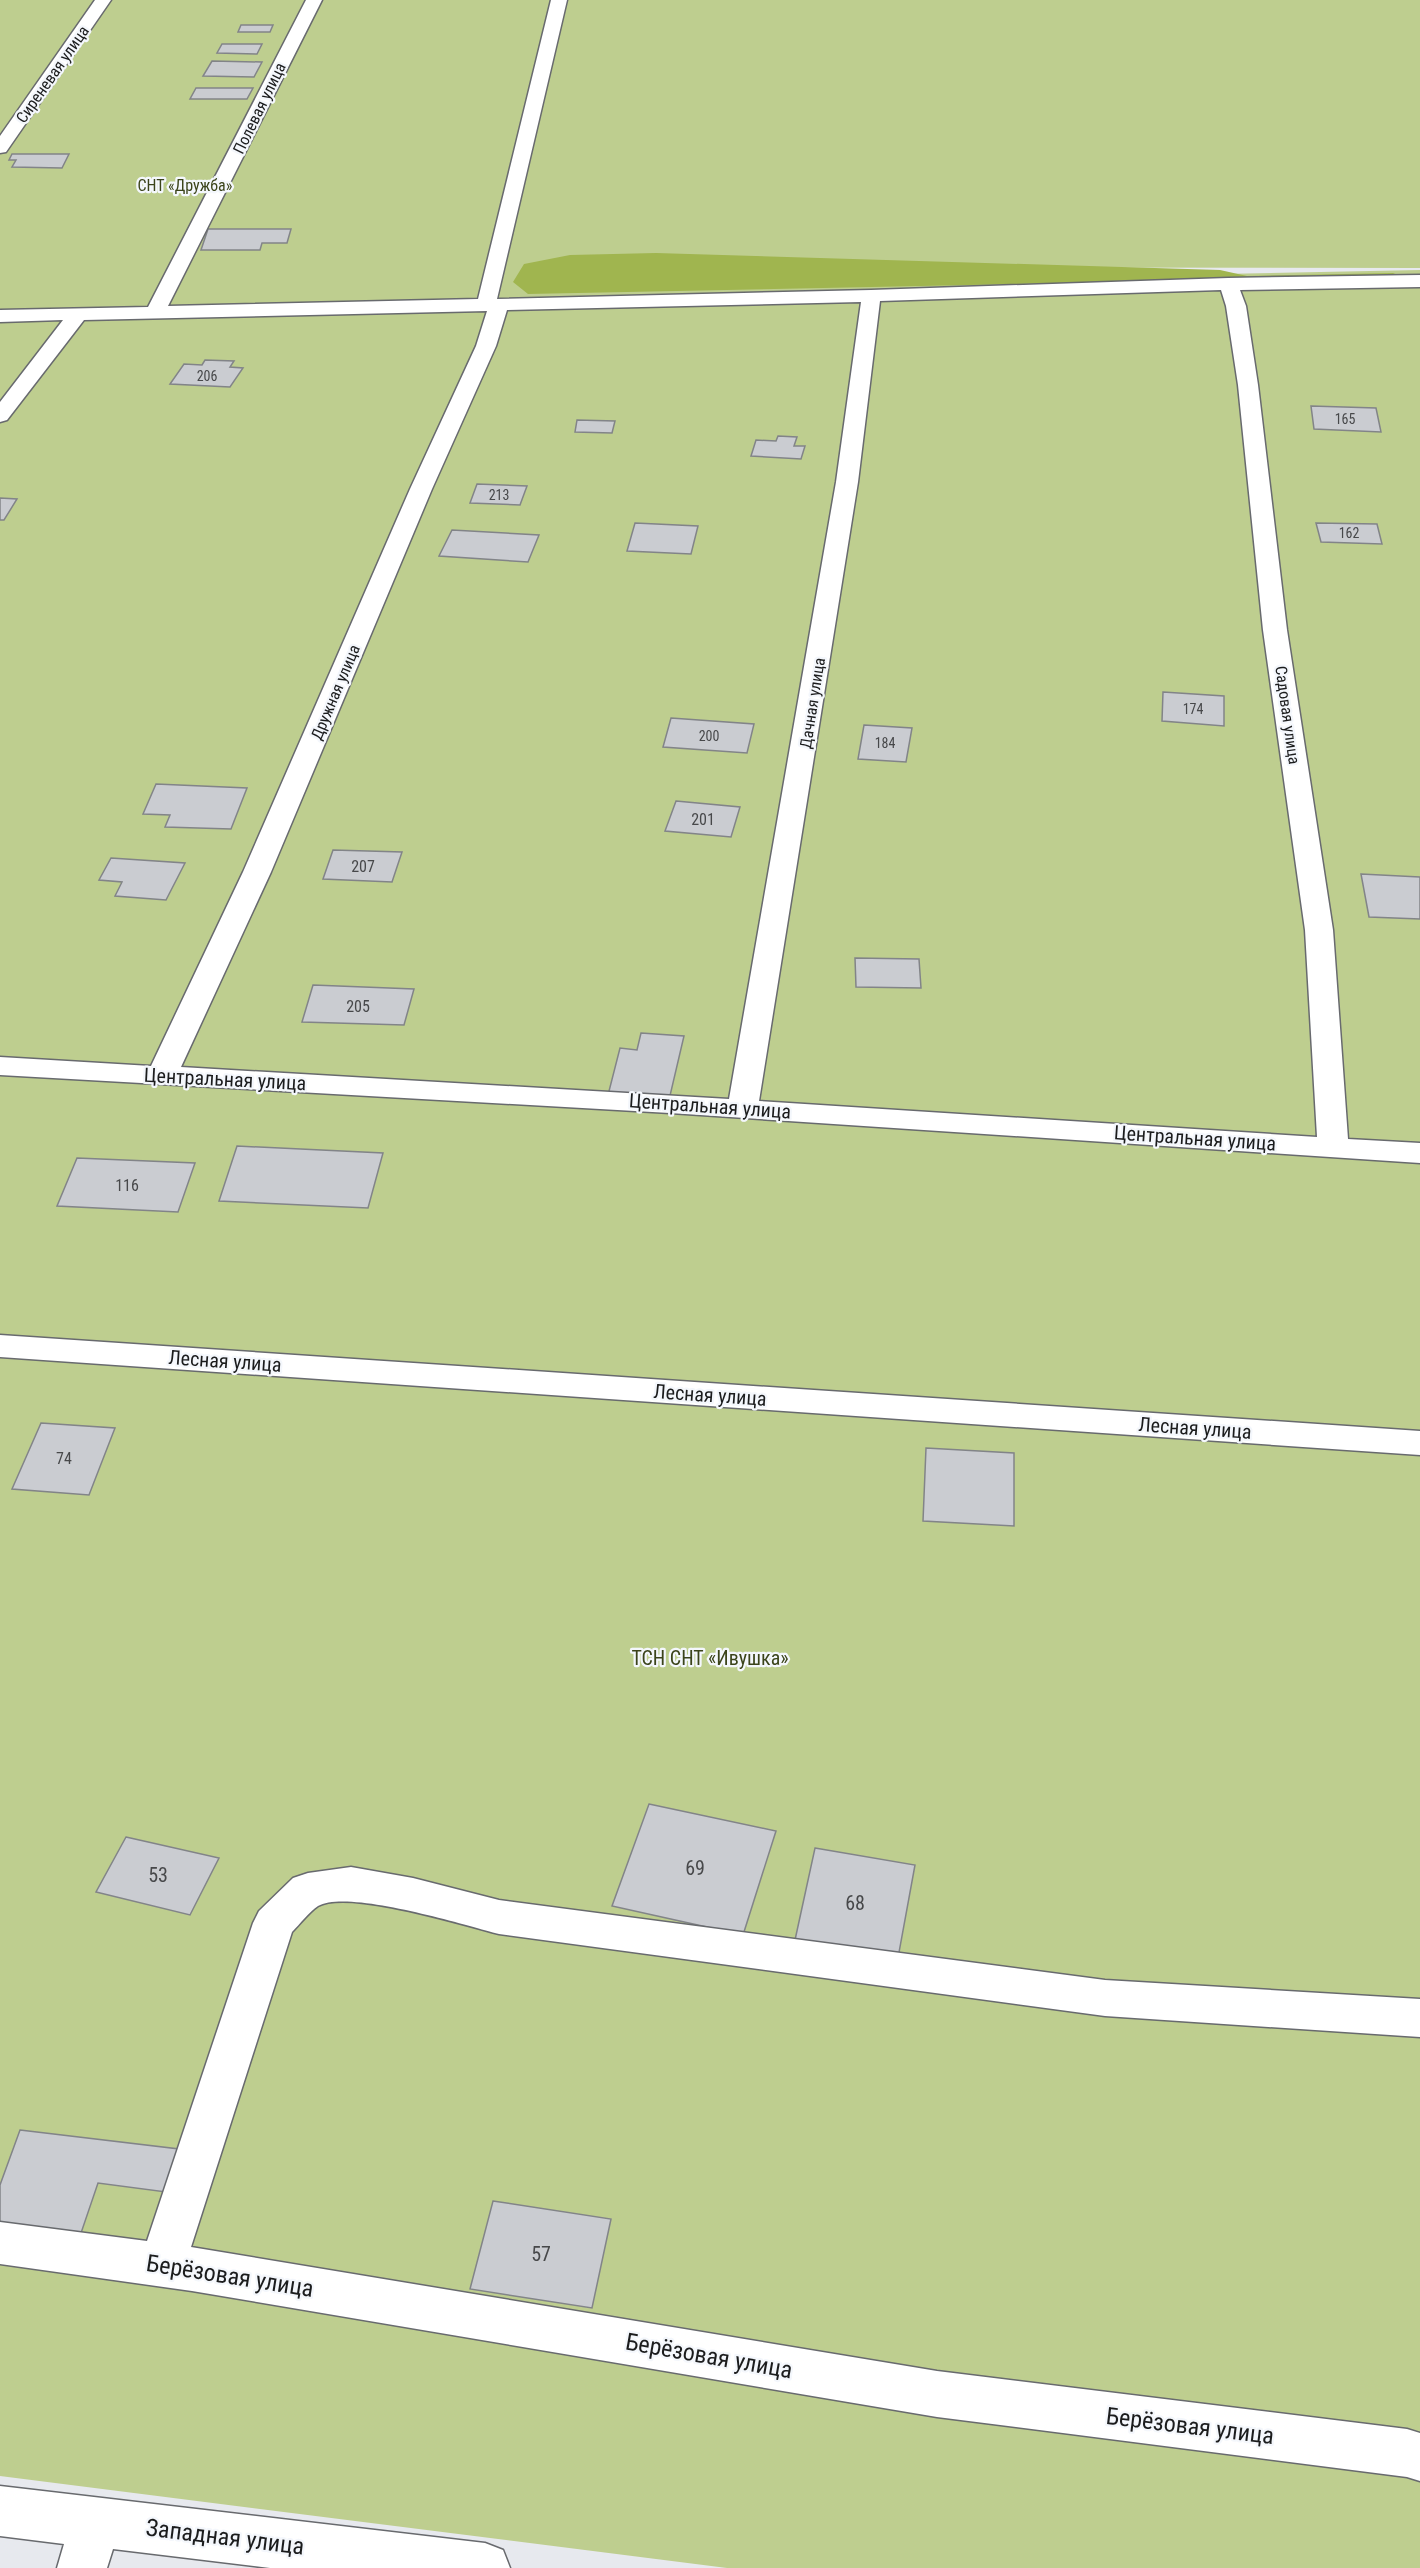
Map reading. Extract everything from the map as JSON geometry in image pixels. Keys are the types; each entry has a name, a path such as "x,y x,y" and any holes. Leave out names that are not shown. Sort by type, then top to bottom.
{"street":[{"name":"Сиреневая улица","path":"0,148 103,0"},
{"name":"Полевая улица","path":"155,312 314,0"},
{"name":"Дружная улица","path":"162,1075 257,872 421,489 486,345 560,0"},
{"path":"0,316 1420,281"},
{"name":"Садовая улица","path":"1228,284 1236,306 1248,385 1275,630 1319,930 1333,1147"},
{"name":"Дачная улица","path":"743,1108 843,506 871,296"},
{"path":"0,416 78,314"},
{"name":"Центральная улица","path":"0,1066 743,1108 1420,1153"},
{"name":"Лесная улица","path":"0,1346 1420,1443"},
{"path":"162,2265 274,1923 308,1890 351,1884 413,1895 499,1917 1105,1998 1420,2018"},
{"name":"Берёзовая улица","path":"0,2243 162,2265 937,2394 1407,2453 1420,2457"},
{"name":"Западная улица","path":"0,2511 486,2568"},
{"path":"82,2568 96,2522"}],"green space":[{"name":"ТСН СНТ «Ивушка»","path":"0,0 1420,0 1420,268 615,267 860,281 1420,270 1420,2568 727,2568 0,2476"},
{"path":"656,253 1220,270 1247,276 1393,273 1400,276 528,294 513,282 524,264 570,255"}],"building":[{"path":"241,25 273,25 270,32 238,32"},
{"path":"222,44 262,44 257,54 217,53"},
{"path":"212,61 262,62 254,77 203,76"},
{"path":"196,88 253,88 247,99 190,99"},
{"path":"12,154 69,154 62,168 12,167 16,160 9,160"},
{"path":"208,229 291,229 287,243 262,243 260,250 201,250"},
{"path":"205,360 234,361 230,367 243,368 230,387 170,384 184,364 202,365"},
{"path":"1311,406 1376,408 1381,432 1314,429"},
{"path":"577,420 615,421 612,433 575,432"},
{"path":"778,436 797,437 794,446 805,446 801,459 751,456 756,440 776,441"},
{"path":"477,484 527,486 520,505 470,503"},
{"path":"0,498 17,499 4,520 0,520"},
{"path":"635,523 698,526 691,554 627,551"},
{"path":"1316,523 1377,524 1382,544 1321,542"},
{"path":"452,530 539,535 528,562 439,556"},
{"path":"1163,692 1224,696 1224,726 1162,721"},
{"path":"671,718 754,724 747,753 663,747"},
{"path":"864,725 912,728 906,762 858,759"},
{"path":"156,784 247,788 231,829 165,827 170,815 143,814"},
{"path":"676,801 740,807 731,837 665,831"},
{"path":"333,850 402,852 392,882 323,879"},
{"path":"111,858 185,863 166,900 115,896 122,882 99,880"},
{"path":"1361,874 1420,877 1420,919 1369,917"},
{"path":"855,958 919,959 921,988 856,987"},
{"path":"313,985 414,989 404,1025 302,1022"},
{"path":"641,1033 684,1036 669,1100 608,1095 620,1048 637,1050"},
{"path":"237,1146 383,1153 368,1208 219,1201"},
{"path":"77,1158 195,1163 178,1212 57,1206"},
{"path":"41,1423 115,1428 89,1495 12,1489"},
{"path":"926,1448 1014,1453 1014,1526 923,1521"},
{"path":"649,1804 776,1831 743,1935 612,1906"},
{"path":"126,1837 219,1858 190,1915 96,1892"},
{"path":"815,1848 915,1865 898,1958 795,1940"},
{"path":"20,2130 179,2149 166,2192 98,2183 79,2239 0,2230 0,2185"},
{"path":"493,2201 611,2219 592,2308 470,2289"}],"park label":[{"name":"СНТ «Дружба»","path":"185,185"}]}
